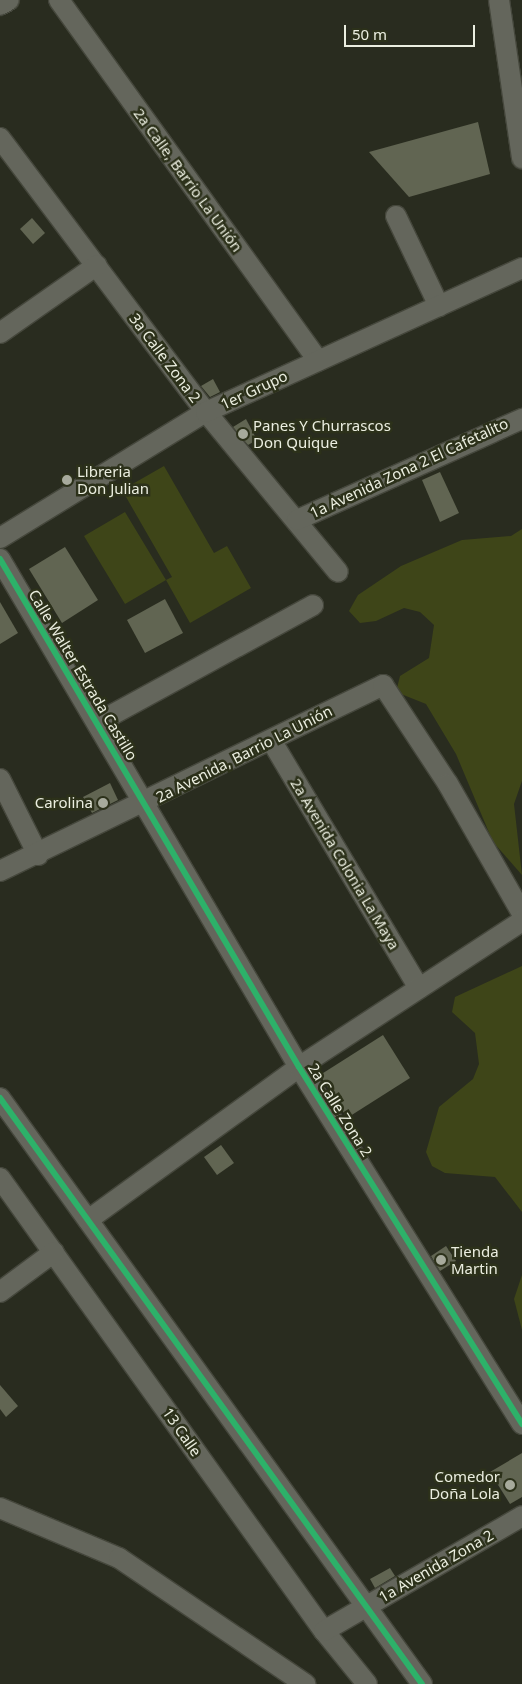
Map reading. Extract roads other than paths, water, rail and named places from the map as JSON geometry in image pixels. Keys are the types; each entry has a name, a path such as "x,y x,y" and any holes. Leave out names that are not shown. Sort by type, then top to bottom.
{"street":[{"path":"0,5 8,0"},
{"name":"2a Calle, Barrio La Unión","path":"59,0 318,361"},
{"path":"498,0 522,158"},
{"name":"3a Calle Zona 2","path":"0,138 206,412 338,572"},
{"path":"396,216 439,306"},
{"path":"0,333 97,266"},
{"name":"1er Grupo","path":"0,538 206,412 522,268"},
{"name":"1a Avenida Zona 2 El Cafetalito","path":"296,520 522,419"},
{"name":"Calle Walter Estrada Castillo","path":"0,559 146,804"},
{"path":"97,722 313,605"},
{"name":"2a Avenida, Barrio La Unión","path":"0,871 146,804 379,685 387,688 448,784 522,913"},
{"name":"2a Avenida Colonia La Maya","path":"271,740 419,988"},
{"path":"0,779 38,855"},
{"name":"2a Calle Zona 2","path":"146,804 299,1067 522,1424"},
{"path":"88,1220 299,1067 522,921"},
{"path":"0,1098 422,1684"},
{"name":"13 Calle","path":"0,1178 324,1631 367,1684"},
{"path":"0,1292 54,1252"},
{"path":"0,1508 119,1558 305,1684"},
{"name":"1a Avenida Zona 2","path":"324,1631 522,1516"}],"place":[{"name":"Panes Y Churrascos Don Quique","path":"243,434"},
{"name":"Libreria Don Julian","path":"67,480"},
{"name":"Carolina","path":"103,803"},
{"name":"Tienda Martin","path":"441,1260"},
{"name":"Comedor Doña Lola","path":"510,1485"}]}
